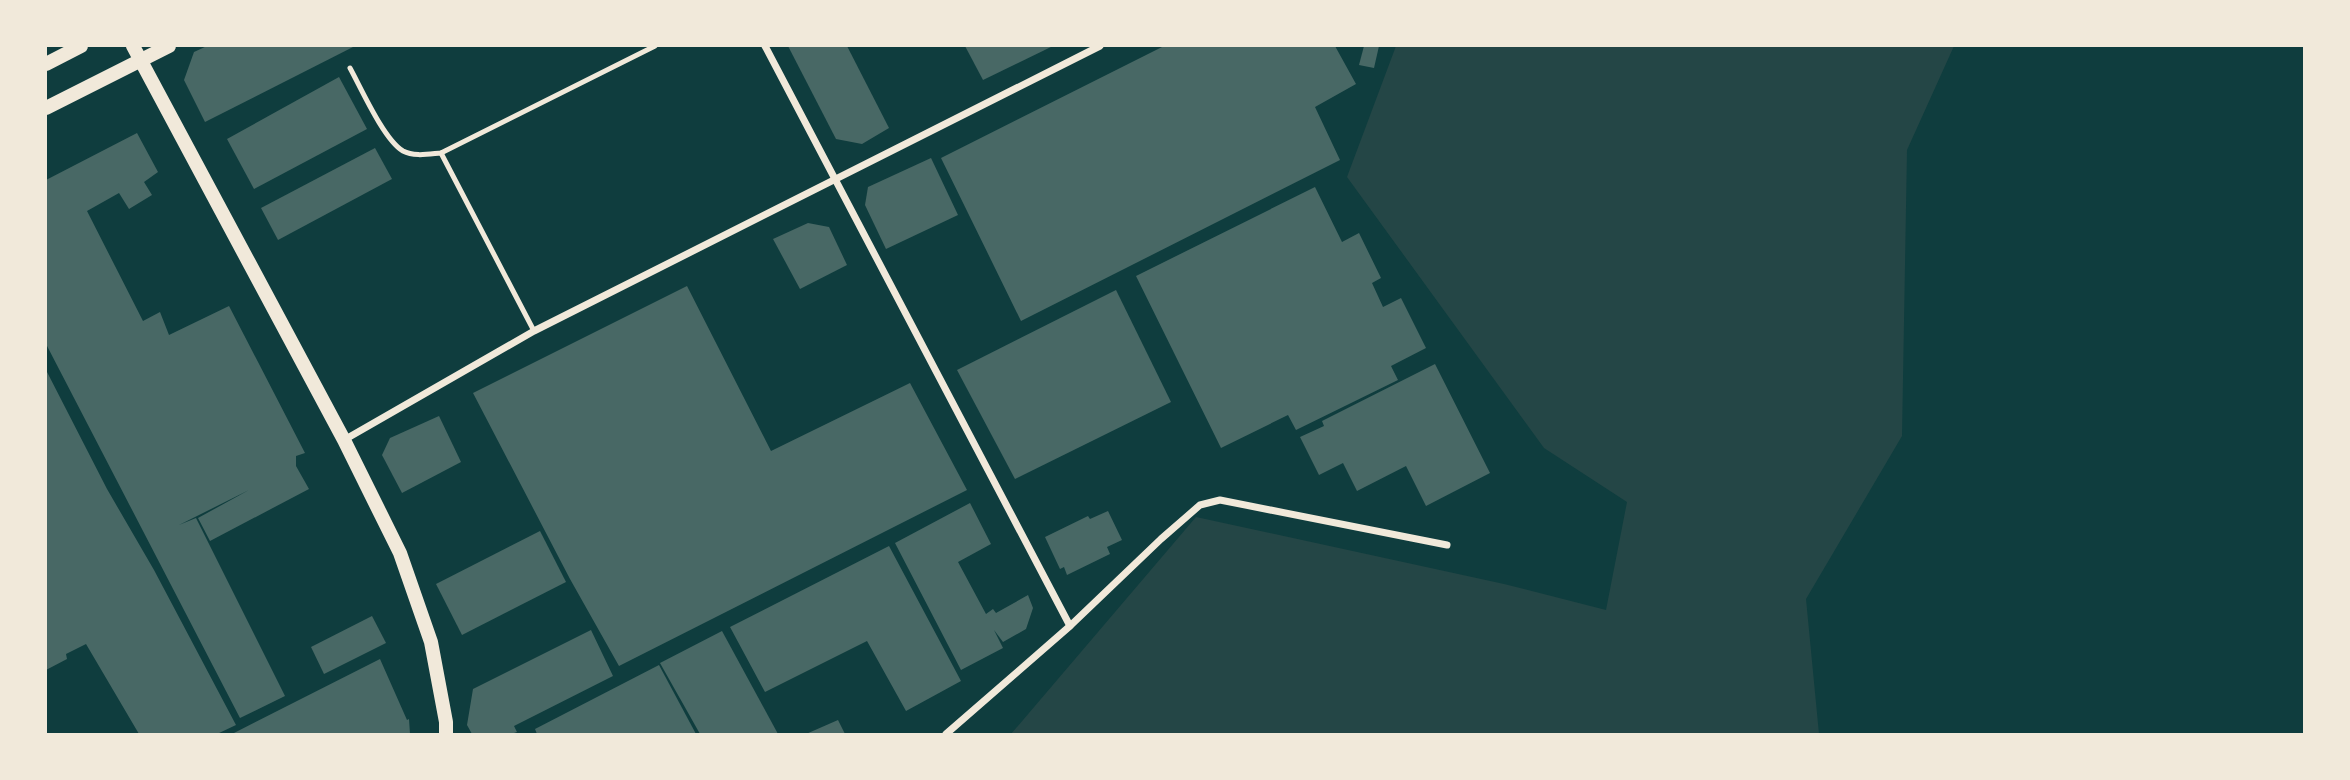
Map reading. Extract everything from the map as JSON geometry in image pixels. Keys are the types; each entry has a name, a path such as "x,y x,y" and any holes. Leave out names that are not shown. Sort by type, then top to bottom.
{"main road":[{"path":"46,64 81,46"},
{"path":"133,46 344,440 400,553 431,642 446,734"},
{"path":"46,108 169,46"}],"street":[{"path":"765,46 1070,626"},
{"path":"344,440 534,331 1100,46"},
{"path":"946,734 1070,626 1200,505 1220,500 1447,545"}],"lane":[{"path":"350,68 388,136 402,150 413,155 441,153 655,46"},
{"path":"441,153 534,331"}],"shaded area":[{"path":"1396,46 1954,46 1907,150 1902,436 1806,599 1819,734 1011,734 1196,517 1504,584 1606,610 1627,502 1544,448 1347,177"}],"building":[{"path":"207,46 355,46 205,122 184,80 194,52"},
{"path":"788,46 847,46 889,128 862,144 836,139"},
{"path":"965,46 1053,46 983,80"},
{"path":"1164,46 1335,46 1356,84 1315,107 1340,160 1021,321 941,158"},
{"path":"1364,46 1379,46 1374,68 1359,65"},
{"path":"339,77 367,129 254,189 227,139"},
{"path":"137,133 158,172 144,182 152,195 129,209 119,193 87,211 143,321 160,312 169,335 229,306 305,453 296,456 296,466 309,489 210,541 198,518 249,490 179,525 196,518 285,696 240,718 46,344 46,180"},
{"path":"375,148 392,179 278,240 261,208"},
{"path":"931,158 958,215 886,249 865,205 868,187"},
{"path":"1315,187 1342,242 1359,233 1381,278 1372,283 1383,307 1401,298 1426,348 1391,366 1398,380 1296,430 1288,415 1221,448 1136,276"},
{"path":"808,223 829,227 847,265 800,289 773,239"},
{"path":"687,286 771,451 910,383 967,490 619,666 570,579 473,393"},
{"path":"1116,290 1171,402 1015,479 957,370"},
{"path":"1435,364 1490,473 1426,506 1406,466 1357,491 1343,463 1319,475 1300,437 1324,426 1322,421"},
{"path":"46,370 107,489 154,570 236,725 217,734 139,734 86,644 66,654 67,659 46,670"},
{"path":"439,416 461,462 402,493 382,455 390,438"},
{"path":"970,503 991,544 958,562 986,614 993,609 996,613 1028,595 1033,608 1026,629 1003,642 994,630 1003,648 961,670 895,543"},
{"path":"1108,511 1122,540 1107,547 1110,554 1067,575 1064,567 1060,569 1045,537 1088,516 1090,519"},
{"path":"540,531 566,582 462,635 436,584"},
{"path":"889,546 961,681 906,711 867,641 765,692 730,627"},
{"path":"372,616 386,643 324,674 311,647"},
{"path":"591,630 613,676 514,726 517,732 472,734 467,725 473,689"},
{"path":"722,631 778,734 700,734 660,663"},
{"path":"380,659 407,720 409,719 410,734 232,734"},
{"path":"659,665 696,734 537,734 535,729"},
{"path":"838,720 845,734 806,734"}]}
